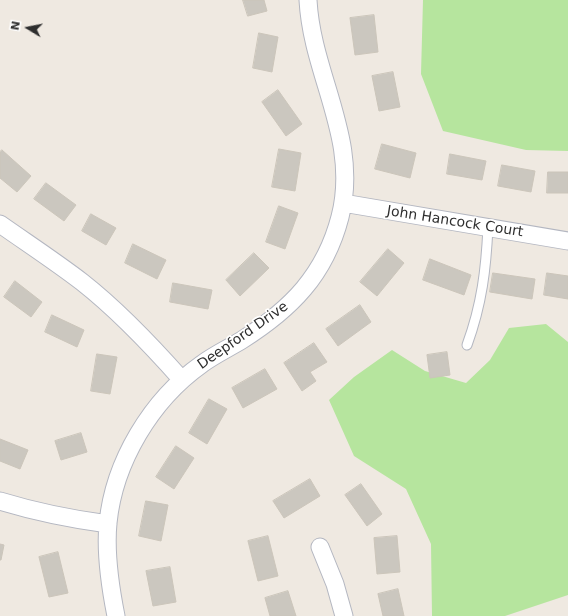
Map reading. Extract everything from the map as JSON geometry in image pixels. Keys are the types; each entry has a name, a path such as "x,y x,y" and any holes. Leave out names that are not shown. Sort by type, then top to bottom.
{"street":[{"name":"Deepford Drive","path":"116,616 111,590 107,554 108,524 111,500 120,472 132,446 160,403 182,380 202,364 242,340 281,313 302,292 326,255 334,236 343,203 345,174 344,149 312,40 308,0"},
{"name":"John Hancock Court","path":"343,203 568,241"},
{"path":"0,224 82,282 118,312 152,345 182,380"},
{"path":"0,501 33,511 70,519 108,524"},
{"path":"320,547 335,584 344,616"}],"lane":[{"path":"468,345 477,318 483,290 488,227"}],"green space":[{"path":"423,0 568,0 568,151 526,150 443,131 421,74"},
{"path":"546,324 568,342 568,595 505,616 432,616 431,544 406,489 354,456 329,400 354,377 392,350 425,371 466,383 490,360 509,328"}],"building":[{"path":"243,0 264,0 267,11 248,16"},
{"path":"374,15 378,52 355,55 350,18"},
{"path":"259,33 278,37 272,72 253,68"},
{"path":"393,72 400,107 379,111 372,76"},
{"path":"278,90 302,124 286,136 262,102"},
{"path":"382,144 416,153 410,178 375,169"},
{"path":"279,149 301,153 295,191 272,187"},
{"path":"2,150 31,176 17,192 0,178 0,152"},
{"path":"450,154 486,161 482,180 447,174"},
{"path":"502,165 535,171 531,192 498,186"},
{"path":"548,172 568,172 568,193 547,193"},
{"path":"46,183 76,205 64,221 34,199"},
{"path":"279,206 298,213 285,249 266,242"},
{"path":"91,214 116,228 106,245 82,231"},
{"path":"133,244 166,260 157,279 125,263"},
{"path":"388,249 404,263 377,296 360,282"},
{"path":"254,253 269,268 240,296 226,280"},
{"path":"430,259 471,275 464,295 423,280"},
{"path":"493,273 535,279 532,299 490,292"},
{"path":"547,273 568,276 568,299 544,295"},
{"path":"15,281 42,302 31,317 4,297"},
{"path":"173,283 212,290 208,309 170,302"},
{"path":"360,305 371,322 338,346 326,329"},
{"path":"52,315 84,330 77,347 45,332"},
{"path":"314,343 327,362 310,372 316,381 302,391 284,363"},
{"path":"447,352 450,375 430,378 427,355"},
{"path":"97,354 117,357 110,394 91,391"},
{"path":"265,369 277,389 243,408 232,388"},
{"path":"209,399 227,409 207,444 189,433"},
{"path":"81,433 87,452 61,460 55,441"},
{"path":"0,439 28,450 20,469 0,461"},
{"path":"176,446 194,458 174,489 156,477"},
{"path":"310,479 320,496 284,518 273,501"},
{"path":"361,484 382,514 367,526 345,495"},
{"path":"146,501 168,505 161,541 139,536"},
{"path":"268,536 278,576 258,581 248,541"},
{"path":"397,536 400,572 377,574 374,538"},
{"path":"0,544 4,545 1,560 0,560"},
{"path":"58,552 68,593 49,597 39,557"},
{"path":"170,567 176,602 153,606 146,571"},
{"path":"398,589 404,616 383,616 378,594"},
{"path":"288,591 296,616 270,616 265,598"}]}
